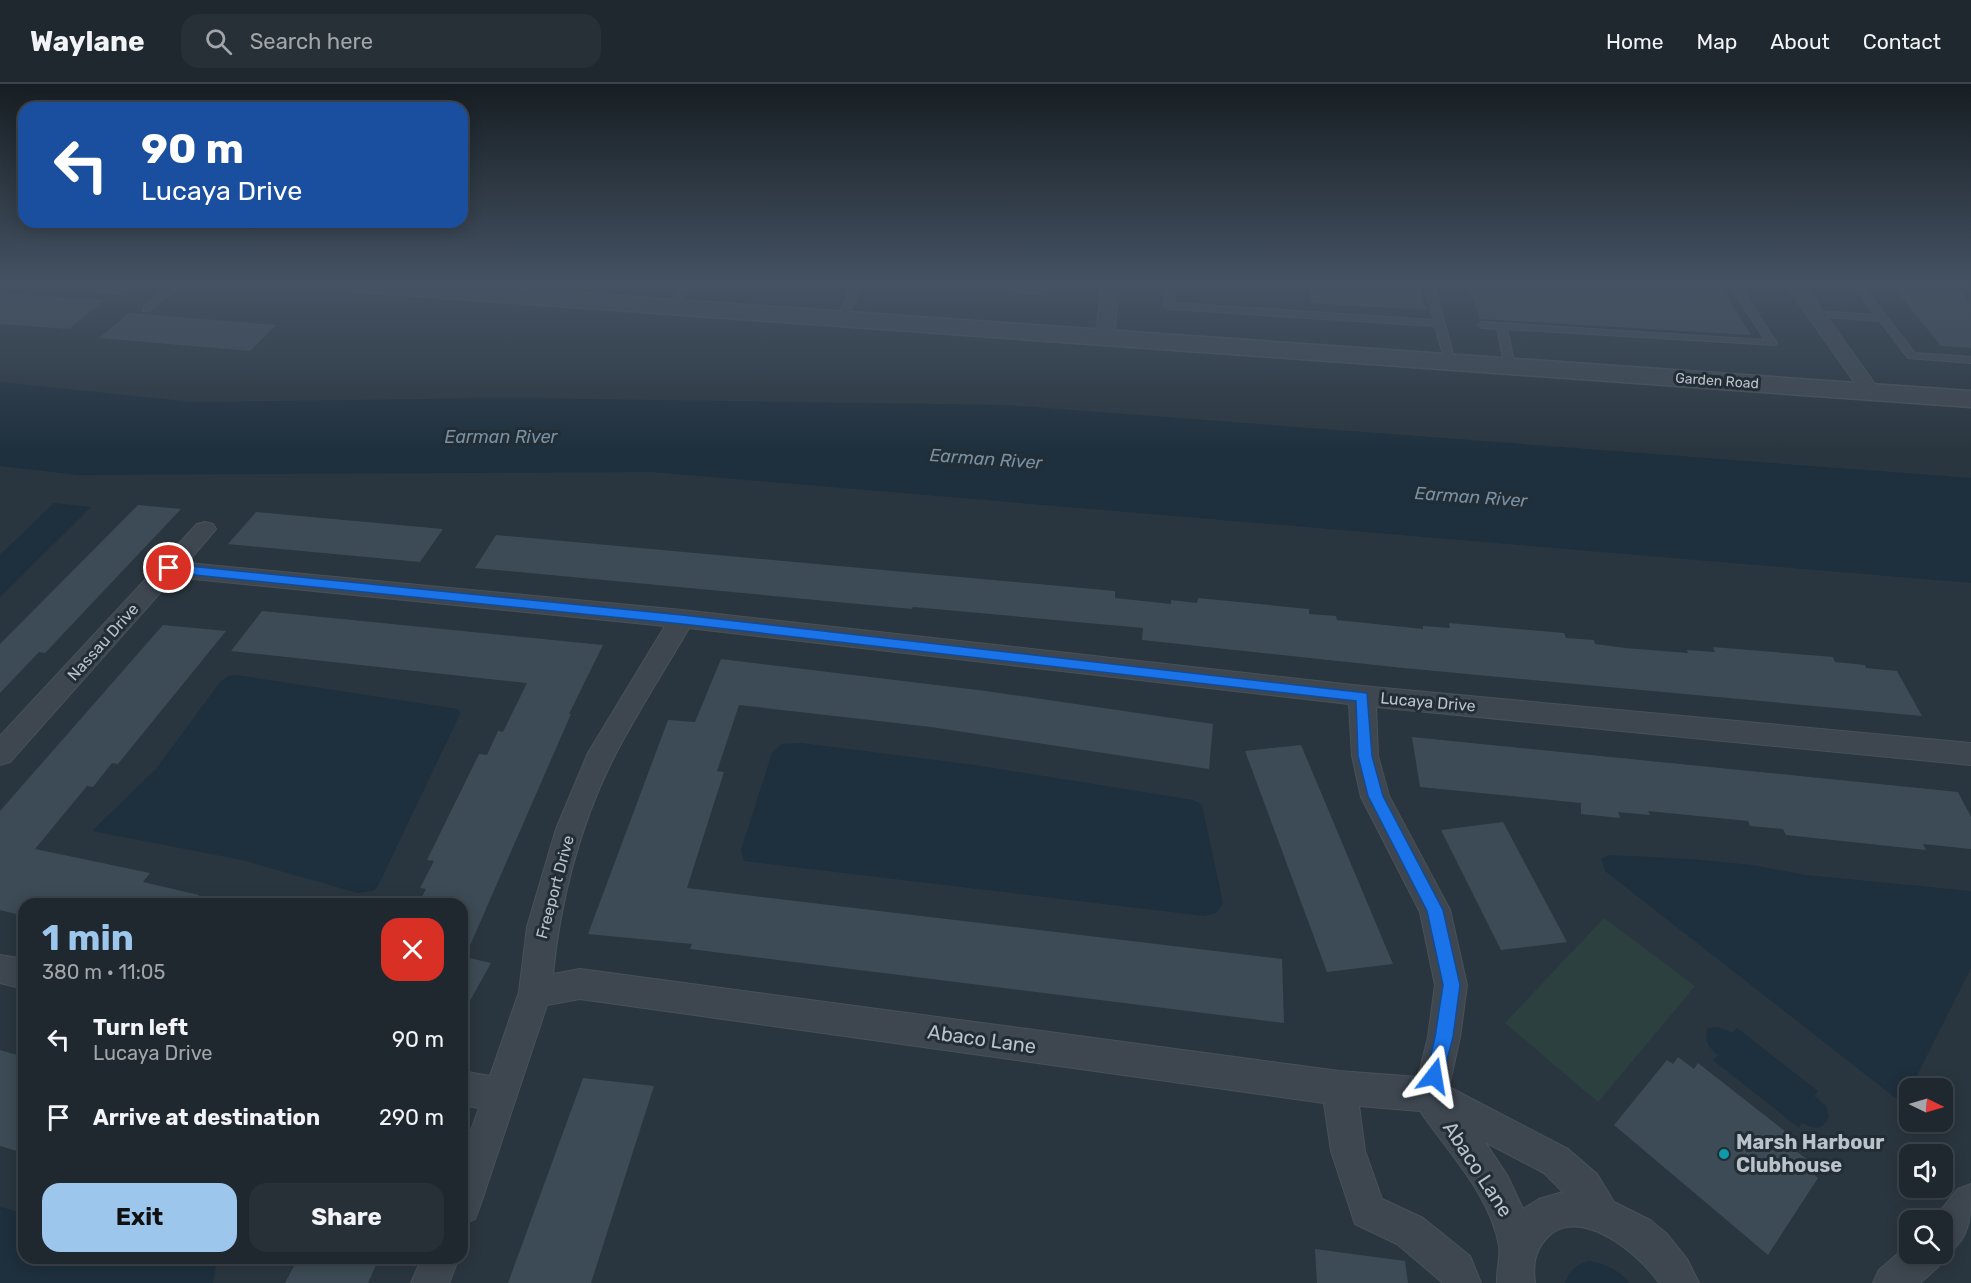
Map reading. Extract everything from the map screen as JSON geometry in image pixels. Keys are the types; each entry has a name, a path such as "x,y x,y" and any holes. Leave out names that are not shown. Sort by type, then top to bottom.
{"street":[{"name":"Garden Road","path":"1133,340 1971,399"},
{"path":"1834,340 1871,392"},
{"name":"Nassau Drive","path":"0,754 205,529"},
{"name":"Lucaya Drive","path":"169,568 682,619 1362,696 1971,754"},
{"name":"Freeport Drive","path":"468,1188 535,992 542,927 570,830 598,761 682,619"},
{"path":"1362,696 1365,756 1375,796 1435,910 1452,985 1444,1037 1430,1095"},
{"path":"0,969 18,973"},
{"name":"Abaco Lane","path":"535,992 580,984 1339,1088 1430,1095 1556,1161 1584,1187 1601,1214"},
{"path":"1339,1088 1348,1152 1368,1211 1410,1231 1457,1269 1462,1283"},
{"path":"468,1089 499,1094"},
{"name":"Abaco Lane","path":"1430,1095 1490,1181 1514,1226 1518,1247"},
{"path":"1953,1224 1971,1202"},
{"path":"1516,1283 1514,1273 1518,1247 1531,1226 1550,1213 1575,1209 1601,1214 1627,1226 1652,1244 1680,1283"},
{"path":"430,1283 438,1264"},
{"path":"1892,1283 1914,1264"}],"lane":[{"path":"1444,340 1450,362"},
{"path":"1504,340 1510,367"},
{"path":"1723,340 1772,343 1770,340"},
{"path":"1899,340 1912,356 1971,360"}],"green space":[{"path":"1604,918 1695,986 1598,1102 1505,1023"}],"water":[{"name":"Earman River","path":"0,382 193,402 508,398 1007,405 1971,478 1971,583 651,472 78,475 0,466"},
{"path":"54,503 91,507 0,597 0,555"},
{"path":"236,675 458,709 460,714 378,886 373,891 358,893 242,860 92,831 156,769 220,682 228,676"},
{"path":"801,743 975,765 1193,800 1202,805 1223,903 1216,913 1204,916 744,861 741,850 772,753 781,744"},
{"path":"1609,855 1692,859 1752,865 1806,875 1971,891 1971,968 1916,1078 1899,1078 1899,1099 1605,871 1601,859"},
{"path":"1719,1027 1733,1033 1737,1028 1818,1091 1814,1096 1826,1106 1829,1116 1824,1124 1815,1128 1802,1123 1799,1128 1713,1060 1718,1055 1708,1043 1706,1036 1708,1028"},
{"path":"0,1207 18,1212 18,1264 214,1264 216,1266 213,1283 0,1283"},
{"path":"1589,1261 1612,1268 1630,1283 1565,1283 1574,1269"}],"building":[{"path":"122,340 261,340 250,351"},
{"path":"1936,340 1971,340 1971,348 1941,346"},
{"path":"138,505 181,509 45,653 39,652 0,693 0,644"},
{"path":"256,512 443,529 420,562 228,544"},
{"path":"496,535 1115,591 1115,598 1171,604 1171,600 1197,603 1198,598 1309,609 1309,614 1336,616 1337,620 1423,629 1423,626 1450,628 1449,623 1564,633 1566,638 1594,640 1595,644 1625,648 1688,653 1687,650 1715,652 1713,647 1833,657 1835,662 1897,671 1922,716 1403,668 1142,640 1143,628 475,568"},
{"path":"262,611 603,645 569,714 571,714 468,950 468,898 421,898 426,889 420,888 434,861 427,860 479,754 487,755 498,731 503,732 527,683 231,651"},
{"path":"163,625 226,631 118,764 112,763 93,787 87,786 35,849 150,873 143,882 199,895 199,898 18,898 18,914 0,910 0,811"},
{"path":"721,659 986,691 1213,724 1209,769 931,727 739,705 717,771 724,772 687,888 1282,959 1284,1023 690,949 692,944 588,934 668,720 695,722"},
{"path":"1412,737 1958,792 1971,817 1971,849 1923,844 1926,850 1786,835 1783,829 1750,826 1748,821 1648,811 1650,815 1618,812 1620,818 1581,814 1581,803 1420,787"},
{"path":"1301,745 1393,964 1327,972 1245,751"},
{"path":"1503,822 1567,942 1501,950 1441,830"},
{"path":"468,958 491,963 468,1004"},
{"path":"0,1050 18,1055 18,1151 0,1146"},
{"name":"Marsh Harbour Clubhouse","path":"1678,1057 1694,1069 1698,1063 1795,1139 1791,1147 1809,1161 1805,1167 1818,1178 1768,1255 1614,1125 1667,1060 1673,1064"},
{"path":"583,1078 654,1086 591,1283 508,1283"},
{"path":"1315,1249 1405,1261 1408,1283 1317,1283"},
{"path":"295,1264 376,1264 368,1283 285,1283"}],"place":[{"name":"Marsh Harbour Clubhouse","path":"1724,1154"}],"route":[{"path":"169,568 682,619 1362,696 1365,756 1375,796 1435,910 1452,985 1444,1037 1434,1076"}]}
